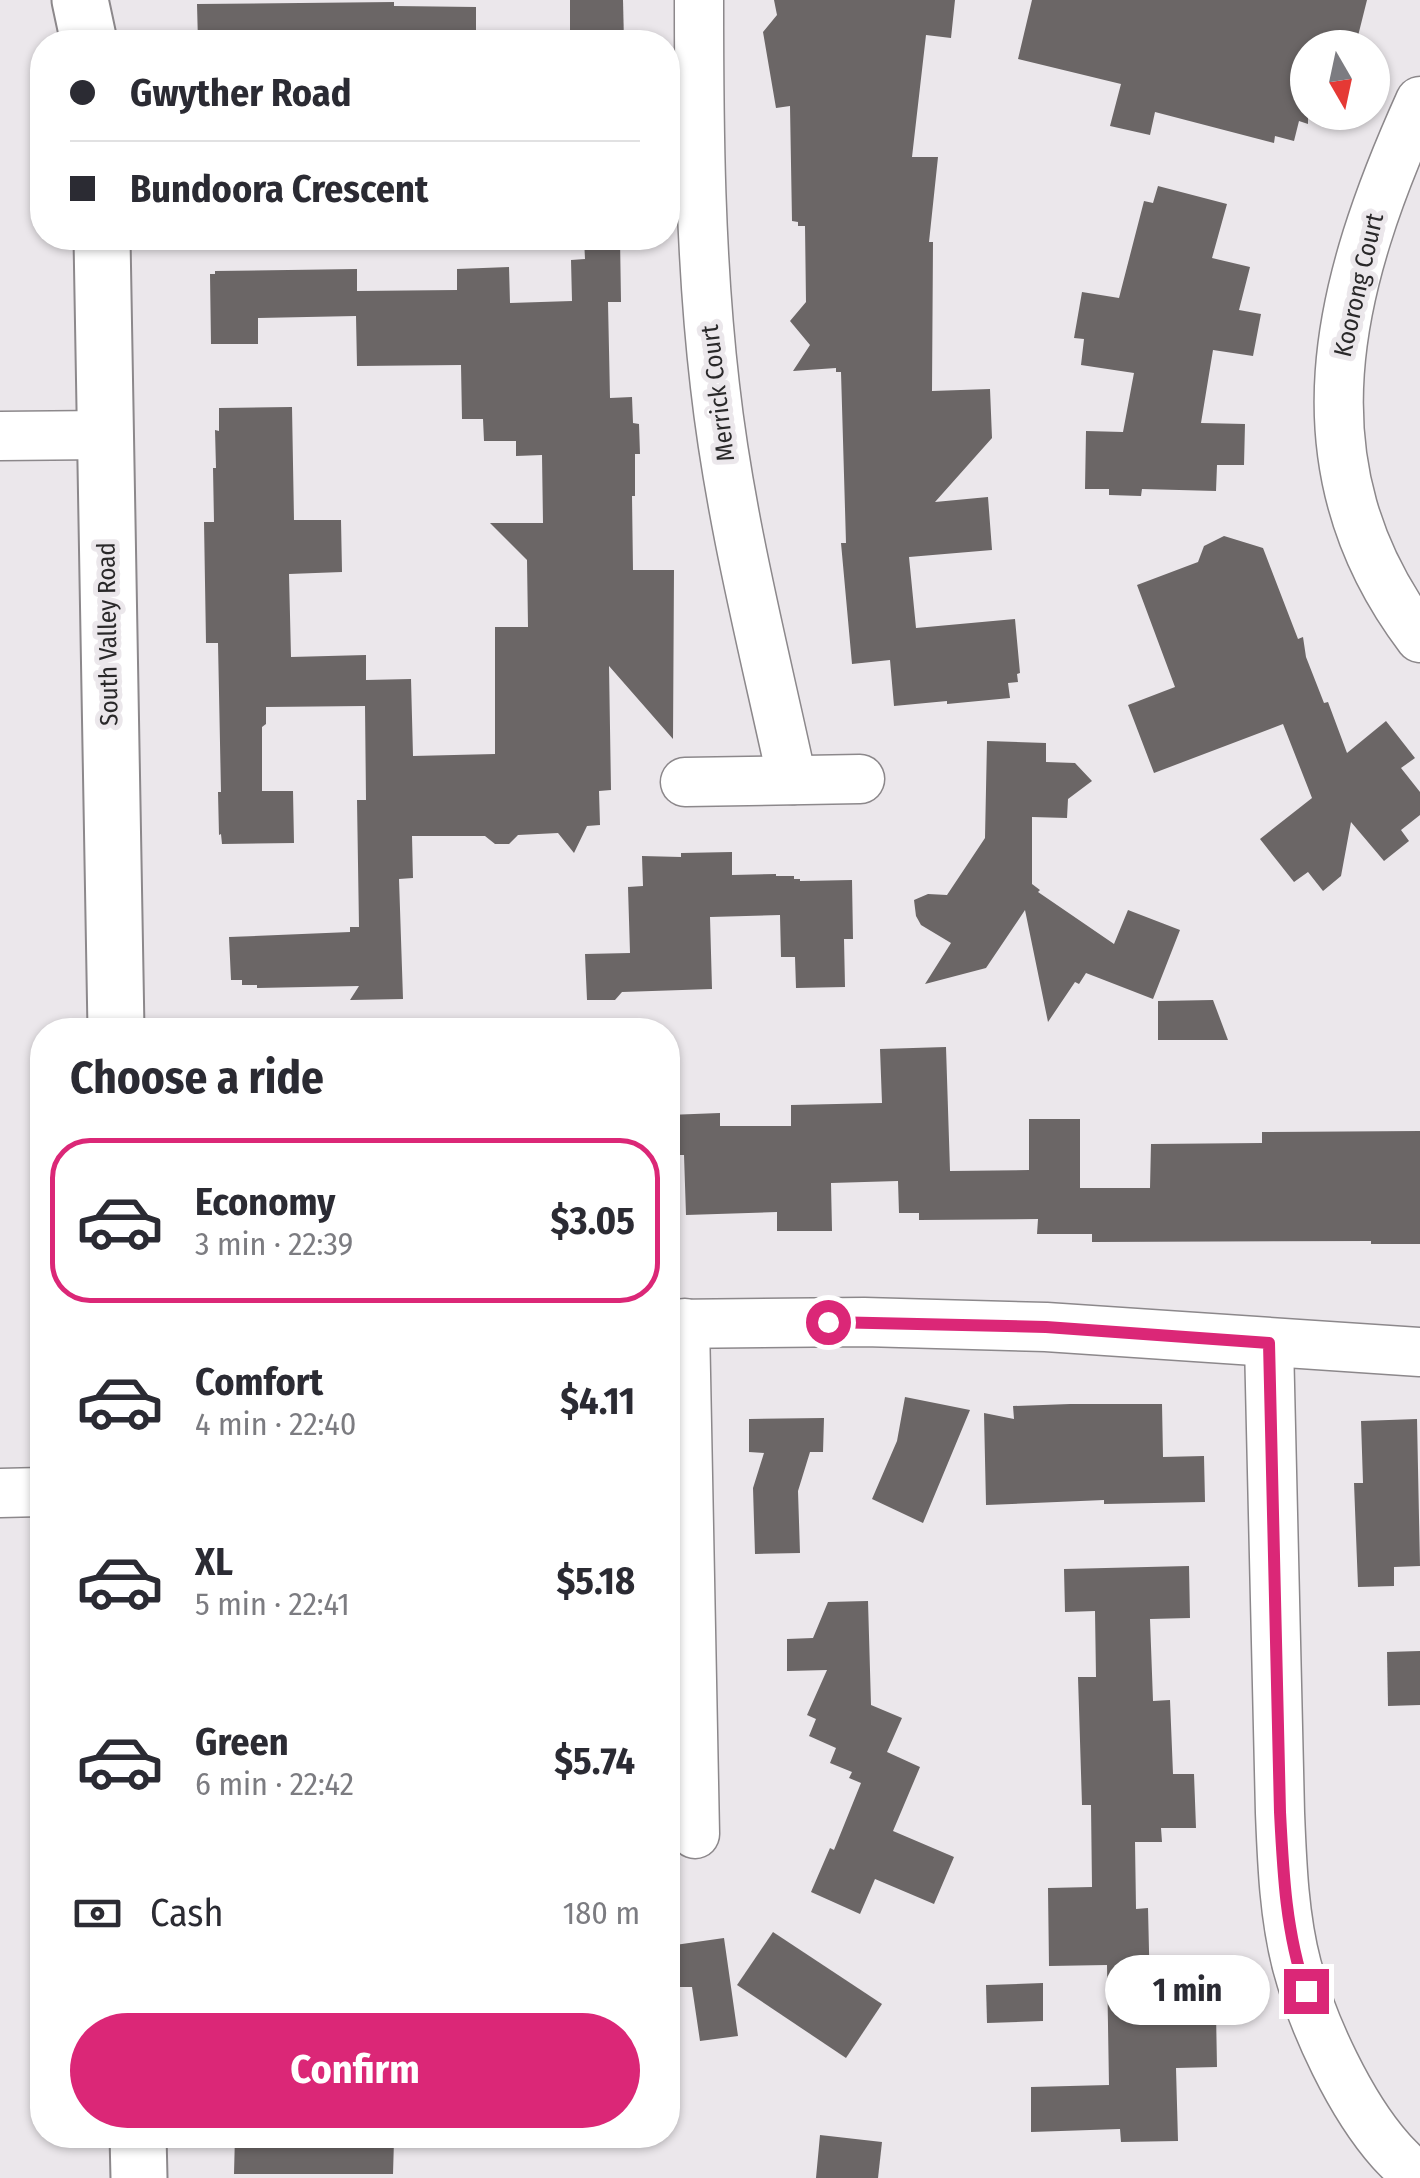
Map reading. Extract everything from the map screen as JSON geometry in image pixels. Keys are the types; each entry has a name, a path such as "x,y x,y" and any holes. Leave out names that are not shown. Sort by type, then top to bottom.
{"main road":[{"path":"80,0 86,30"},
{"path":"110,30 114,0"},
{"name":"South Valley Road","path":"102,250 116,1018"},
{"path":"138,2148 139,2178"}],"street":[{"name":"Merrick Court","path":"699,0 704,268 715,387 729,480 792,780"},
{"name":"Koorong Court","path":"1420,100 1367,232 1347,314 1339,377 1345,480 1362,538 1383,582 1420,638"},
{"path":"0,436 104,435"},
{"path":"685,782 860,779"},
{"path":"680,1324 864,1322 1046,1327 1420,1352"},
{"path":"1269,1343 1280,1812 1283,1876 1297,1965 1324,2042 1356,2102 1389,2149 1418,2178"},
{"path":"680,1431 695,1834"},
{"path":"0,1493 30,1492"}],"building":[{"path":"570,0 623,0 624,30 570,30"},
{"path":"774,0 955,0 951,38 926,35 912,157 938,157 929,242 933,242 932,391 990,389 992,438 935,502 988,497 992,550 909,557 916,628 1015,619 1020,673 1018,682 1008,683 1010,698 894,706 890,660 852,664 841,543 846,543 841,372 836,372 836,368 793,371 810,345 790,321 806,302 805,226 792,221 790,106 776,108 763,32 777,15"},
{"path":"1032,0 1367,0 1360,30 1290,30 1290,130 1297,130 1294,141 1275,136 1274,143 1155,112 1150,135 1110,126 1121,84 1018,59"},
{"path":"394,2 394,6 476,7 476,30 198,30 197,4"},
{"path":"1158,186 1227,204 1212,258 1250,267 1239,310 1261,314 1253,356 1213,350 1201,423 1245,424 1244,465 1217,465 1216,491 1142,489 1141,496 1109,495 1109,489 1085,489 1086,431 1123,432 1134,373 1081,365 1084,339 1074,338 1082,292 1119,298 1144,201 1153,203"},
{"path":"585,250 620,250 621,302 608,302 610,398 632,397 633,423 639,424 640,454 635,454 632,496 633,570 674,570 673,739 609,666 611,790 599,791 600,825 587,826 574,853 558,833 518,835 509,844 495,844 485,836 412,836 413,878 399,879 403,999 350,1000 359,986 257,988 242,985 242,980 231,980 229,937 350,932 350,927 359,927 357,800 366,800 365,706 266,707 266,724 262,727 262,791 293,791 294,843 222,844 218,643 206,643 204,522 214,522 213,468 219,408 292,407 294,520 341,520 342,572 289,574 291,657 366,655 366,680 411,679 413,756 495,754 495,627 528,627 527,560 490,523 543,523 542,455 516,456 516,441 484,441 483,419 462,419 461,365 357,366 356,316 258,318 258,344 211,344 210,274 357,269 357,291 457,290 457,269 509,267 510,303 572,301 571,260 585,259"},
{"path":"1224,536 1263,548 1298,639 1303,637 1306,657 1347,753 1386,721 1415,758 1401,768 1420,792 1420,815 1401,830 1409,841 1384,861 1351,822 1341,876 1323,891 1308,872 1294,882 1260,839 1312,798 1283,724 1154,773 1128,705 1175,687 1137,585 1198,562 1204,546"},
{"path":"987,741 1046,743 1046,762 1075,763 1092,781 1068,799 1067,818 1032,817 1032,884 1114,944 1128,910 1180,930 1153,999 1086,973 1079,984 1075,982 1048,1022 1025,910 986,968 925,984 951,943 921,925 914,900 928,894 947,895 985,838"},
{"path":"732,852 732,875 776,874 794,876 800,881 852,880 853,939 844,939 845,987 796,988 795,957 781,957 780,915 710,917 712,989 622,992 615,1000 587,1000 585,954 630,953 628,887 643,886 642,856"},
{"path":"1213,1000 1228,1040 1158,1040 1158,1001"},
{"path":"946,1047 950,1171 1029,1170 1029,1119 1080,1119 1080,1188 1150,1188 1151,1144 1262,1143 1262,1132 1420,1131 1420,1244 1092,1242 1092,1234 1037,1234 1038,1219 919,1220 919,1213 899,1213 898,1181 831,1183 832,1231 777,1231 777,1212 686,1215 680,1115 720,1113 720,1126 791,1126 791,1105 882,1103 880,1049"},
{"path":"905,1397 970,1410 923,1523 872,1499 897,1441"},
{"path":"1162,1404 1163,1457 1204,1456 1205,1502 1104,1504 1104,1500 986,1505 984,1413 1014,1419 1013,1406"},
{"path":"824,1418 823,1452 810,1452 798,1491 800,1553 755,1554 753,1488 764,1453 749,1452 749,1419"},
{"path":"1417,1419 1420,1566 1394,1567 1394,1586 1358,1587 1354,1483 1363,1483 1361,1421"},
{"path":"1189,1566 1190,1618 1150,1619 1153,1701 1170,1700 1173,1774 1194,1774 1196,1828 1161,1828 1162,1842 1135,1842 1136,1909 1148,1908 1150,1993 1178,1993 1178,2012 1216,2012 1217,2067 1176,2068 1178,2141 1121,2142 1120,2129 1031,2132 1031,2087 1109,2085 1107,1965 1049,1966 1048,1888 1092,1887 1091,1805 1082,1805 1078,1677 1096,1677 1095,1611 1065,1612 1064,1569"},
{"path":"868,1601 871,1705 902,1718 887,1752 920,1767 893,1831 954,1857 934,1904 875,1879 860,1914 811,1892 830,1848 834,1850 861,1783 849,1778 852,1772 830,1763 836,1748 809,1736 816,1719 807,1715 827,1670 787,1671 787,1639 813,1638 828,1602"},
{"path":"1420,1651 1420,1705 1388,1706 1387,1652"},
{"path":"773,1932 882,2004 846,2058 737,1985"},
{"path":"724,1938 738,2036 700,2041 692,1987 680,1987 680,1944"},
{"path":"1043,1983 1043,2021 987,2023 986,1985"},
{"path":"820,2135 882,2142 878,2178 816,2178"},
{"path":"235,2148 394,2148 393,2174 234,2174"}],"route":[{"path":"828,1322 1046,1327 1269,1343 1283,1876 1297,1965 1306,1991"}]}
